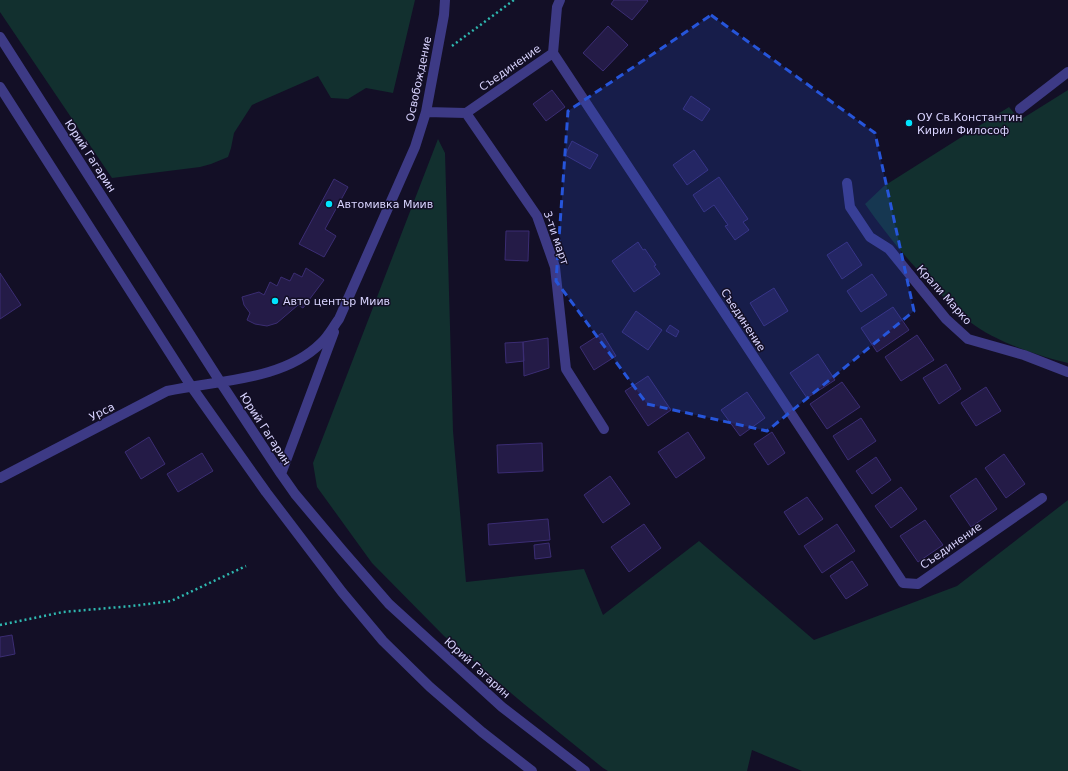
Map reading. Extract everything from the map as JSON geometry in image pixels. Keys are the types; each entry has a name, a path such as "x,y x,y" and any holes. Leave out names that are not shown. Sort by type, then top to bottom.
{"street":[{"name":"Освобождение","path":"220,383 264,373 286,366 306,356 322,343 339,319 415,147 426,112 444,15 445,0"},
{"path":"553,53 557,7 560,0"},
{"name":"Юрий Гагарин","path":"0,37 220,383 281,474 342,550 390,604 502,707 585,771"},
{"name":"Съединение","path":"466,113 553,53 903,583 918,584 1042,498"},
{"path":"1020,109 1068,72"},
{"path":"0,87 191,386 301,539 342,592 383,641 430,687 482,732 532,771"},
{"path":"426,112 466,113"},
{"name":"3-ти март","path":"466,113 537,216 555,267 566,368 604,429"},
{"name":"Крали Марко","path":"846,182 850,207 870,237 889,249 946,319 968,339 1024,355 1068,372"},
{"path":"281,474 339,319"},
{"name":"Урса","path":"0,478 168,391 191,386 220,383"}],"path":[{"path":"435,59 514,0"},
{"path":"0,625 63,612 171,601 246,566"}],"highlighted area":[{"path":"711,15 875,133 914,311 767,431 647,404 556,281 568,111"}],"green space":[{"path":"0,0 415,0 393,93 366,88 348,99 331,98 318,76 252,105 234,133 228,157 200,167 112,178 0,12"},
{"path":"1068,90 1068,363 1017,347 991,335 970,322 952,306 907,258 865,204 884,186 1009,107 1020,120"},
{"path":"438,139 445,153 453,431 466,582 584,569 603,615 699,541 814,640 957,586 1068,500 1068,771 802,771 752,750 747,771 608,771 524,704 444,636 372,563 317,487 313,463"}],"building":[{"path":"614,0 648,1 632,20 611,4"},
{"path":"608,26 628,45 603,71 583,53"},
{"path":"552,90 565,107 546,121 533,104"},
{"path":"691,96 710,109 702,121 683,109"},
{"path":"572,141 598,155 590,169 565,155"},
{"path":"694,150 708,170 687,185 673,165"},
{"path":"719,177 748,219 743,222 749,230 735,240 725,226 728,225 714,205 704,212 693,195"},
{"name":"Автомивка Миив","path":"334,179 348,187 325,229 336,236 324,257 299,244"},
{"path":"506,231 529,231 528,261 505,260"},
{"path":"638,242 656,265 654,266 660,274 634,292 612,261"},
{"path":"847,242 862,265 842,279 827,255"},
{"name":"Авто център Миив","path":"306,268 324,280 303,308 298,305 277,323 267,326 255,324 247,320 250,313 244,305 242,297 259,292 264,295 270,282 277,286 281,277 290,281 294,273 302,277"},
{"path":"0,273 21,305 0,319"},
{"path":"872,274 887,295 861,312 847,291"},
{"path":"774,288 788,311 764,326 750,303"},
{"path":"893,307 909,330 877,352 861,328"},
{"path":"636,311 662,330 648,350 622,332"},
{"path":"670,325 679,331 676,337 666,331"},
{"path":"602,333 616,356 594,370 580,347"},
{"path":"917,335 934,360 901,381 885,357"},
{"path":"548,338 549,368 524,376 523,342"},
{"path":"523,342 524,361 506,363 505,343"},
{"path":"818,354 835,380 807,398 790,373"},
{"path":"946,364 961,389 939,404 923,378"},
{"path":"648,376 671,410 648,426 625,391"},
{"path":"842,382 860,407 827,429 810,404"},
{"path":"986,387 1001,411 976,426 961,403"},
{"path":"747,392 765,418 740,436 721,410"},
{"path":"861,418 876,441 848,460 833,436"},
{"path":"688,432 705,458 676,478 658,452"},
{"path":"772,432 785,453 768,465 754,444"},
{"path":"149,437 165,464 141,479 125,452"},
{"path":"542,443 543,471 498,473 497,445"},
{"path":"202,453 213,471 178,492 167,474"},
{"path":"1004,454 1025,484 1006,498 985,468"},
{"path":"876,457 891,480 872,494 856,471"},
{"path":"610,476 630,504 603,523 584,495"},
{"path":"976,478 997,509 971,527 950,496"},
{"path":"901,487 917,509 891,528 875,506"},
{"path":"807,497 823,519 799,535 784,512"},
{"path":"548,519 550,540 489,545 488,524"},
{"path":"925,520 943,545 918,562 900,536"},
{"path":"644,524 661,548 629,572 611,547"},
{"path":"837,524 855,551 822,573 804,546"},
{"path":"549,543 551,557 535,559 534,545"},
{"path":"852,561 868,585 846,599 830,576"},
{"path":"12,635 15,654 0,657 0,637"}],"place":[{"name":"ОУ Св.Константин Кирил Философ","path":"909,123"},
{"name":"Автомивка Миив","path":"329,204"},
{"name":"Авто център Миив","path":"275,301"}]}
